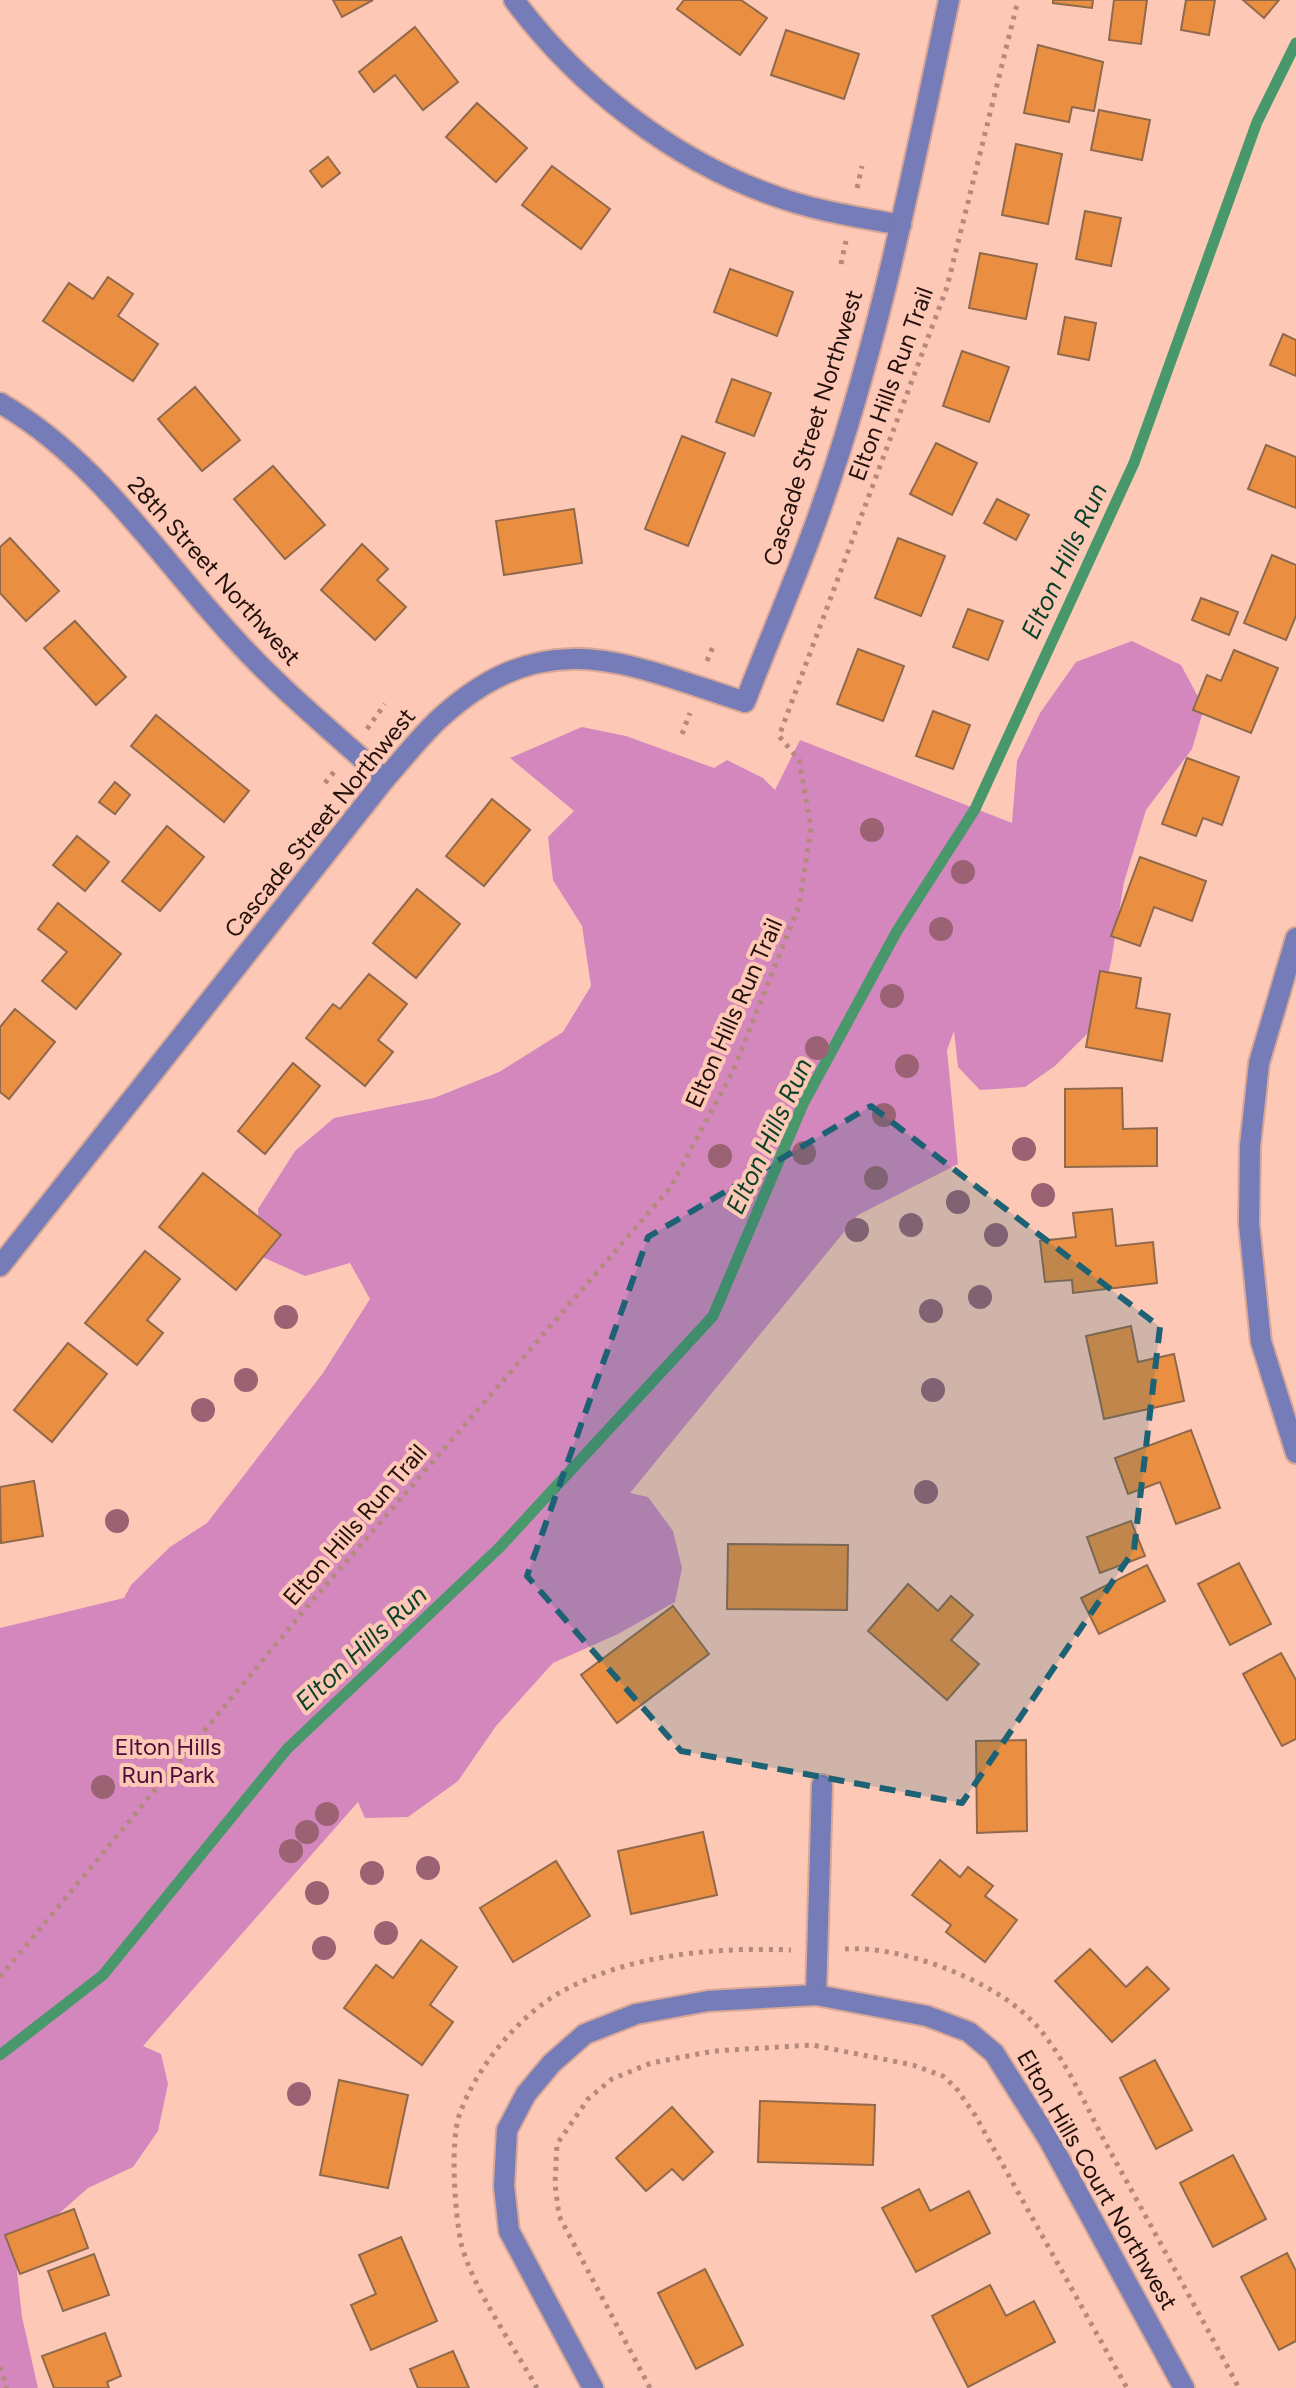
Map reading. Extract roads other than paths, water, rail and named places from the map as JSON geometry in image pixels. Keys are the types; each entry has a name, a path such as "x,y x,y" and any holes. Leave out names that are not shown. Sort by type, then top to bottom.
{"street":[{"path":"514,0 571,63 621,108 669,145 724,175 776,197 901,225"},
{"name":"Cascade Street Northwest","path":"0,1266 385,779 436,721 461,700 490,679 517,667 549,659 591,658 638,667 745,702 816,521 864,366 901,225 949,0"},
{"name":"28th Street Northwest","path":"0,403 25,417 71,454 235,639 385,779"},
{"path":"1296,938 1259,1063 1250,1146 1249,1224 1261,1342 1296,1453"},
{"path":"816,1995 822,1785"},
{"name":"Elton Hills Court Northwest","path":"593,2388 509,2231 504,2186 507,2130 526,2094 552,2063 585,2034 636,2014 708,2001 816,1995 927,2016 969,2032 994,2053 1049,2140 1184,2388"}],"waterway":[{"name":"Elton Hills Run","path":"0,2055 103,1975 287,1749 500,1547 713,1316 803,1104 897,931 975,809 1134,463 1257,122 1296,43"}],"park label":[{"name":"Elton Hills Run Park","path":"168,1761"}]}
